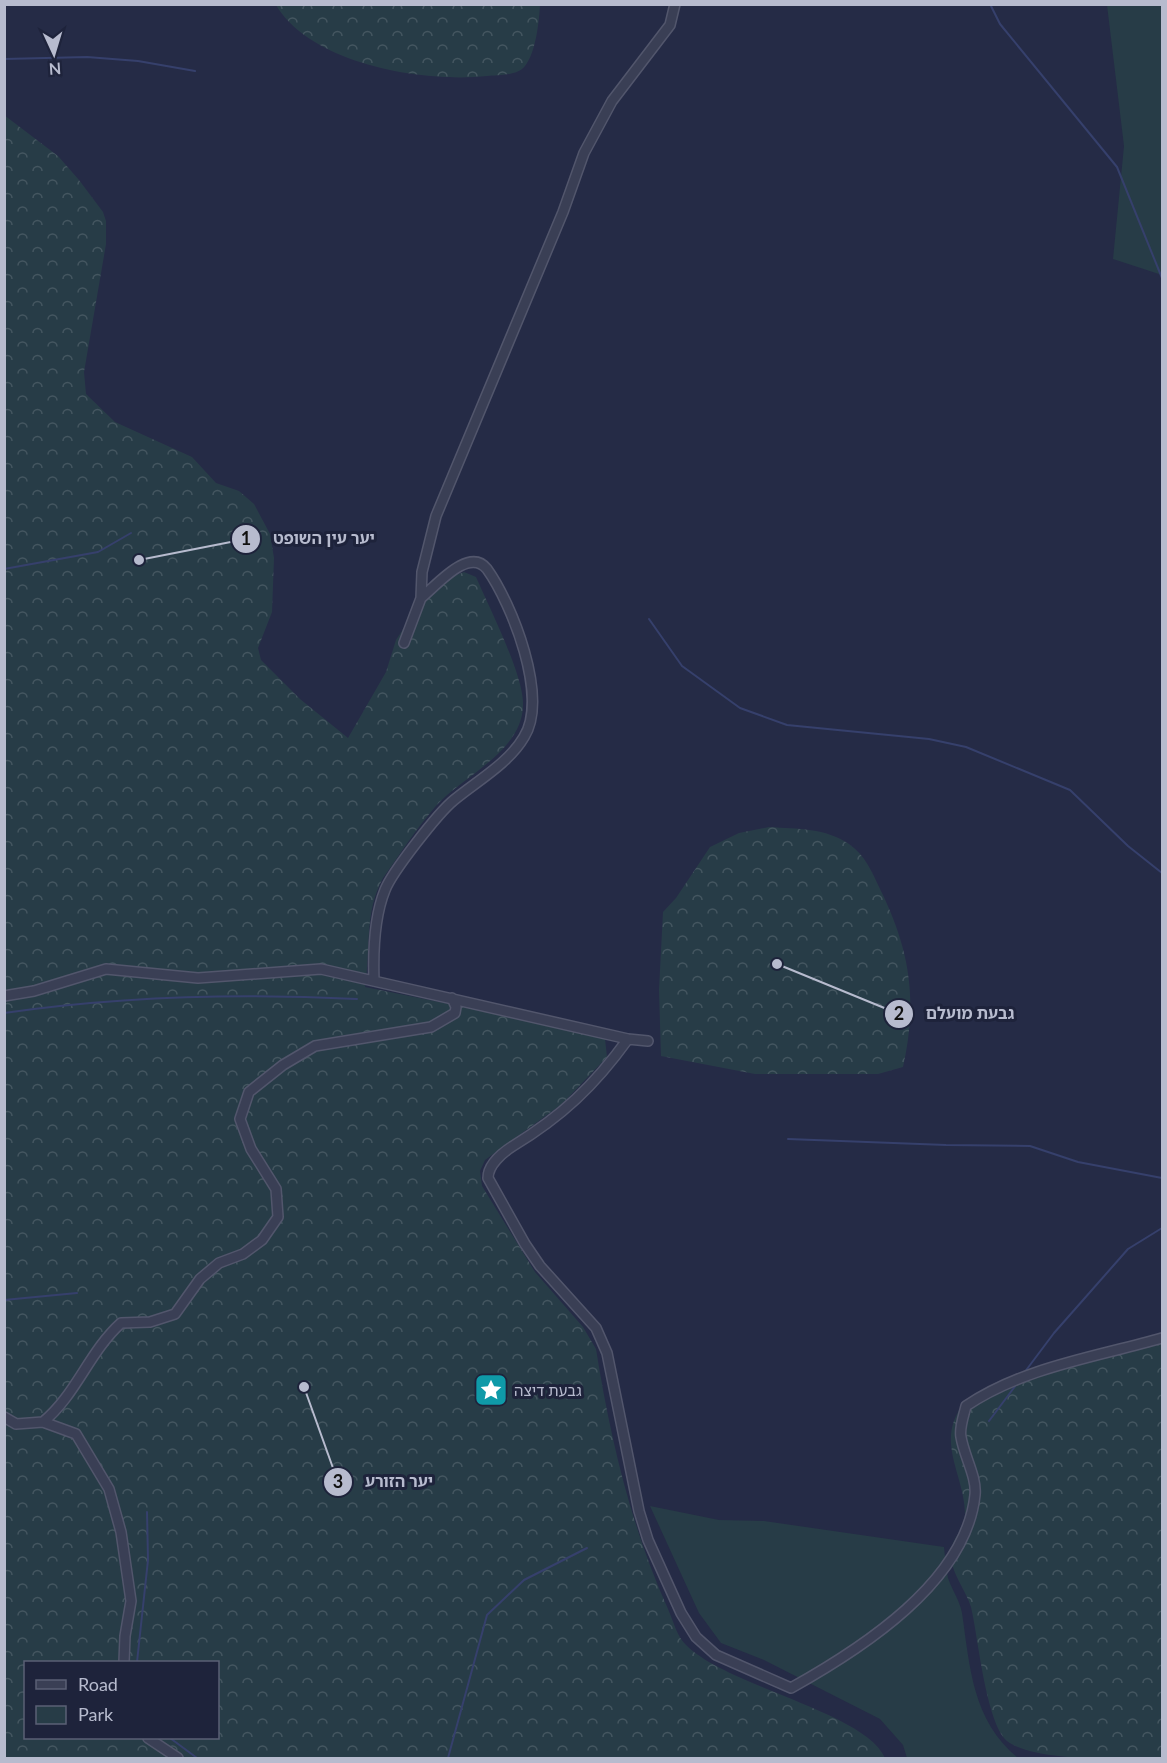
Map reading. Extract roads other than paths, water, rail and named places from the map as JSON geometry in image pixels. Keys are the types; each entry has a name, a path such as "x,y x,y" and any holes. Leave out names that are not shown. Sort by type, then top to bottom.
{"street":[{"path":"404,643 421,598 422,572 436,516 563,212 584,153 612,101 670,25 675,4"},
{"path":"374,981 377,923 385,890 442,810 512,753 525,736 533,704 524,652 498,586 484,566 476,561 460,564 421,598"},
{"path":"4,996 34,990 106,969 198,978 321,969 628,1039 648,1041"},
{"path":"43,1422 65,1399 99,1347 121,1323 150,1322 175,1314 200,1279 219,1263 243,1254 262,1240 273,1224 278,1215 276,1189 251,1149 240,1119 249,1092 283,1065 315,1047 431,1027 455,1013 456,1007 452,998"},
{"path":"628,1039 584,1094 554,1121 508,1149 492,1165 488,1178 540,1266 596,1328 607,1353 639,1510 648,1540 681,1613 696,1637 716,1655 791,1688 852,1651 917,1598 947,1566 964,1539 975,1492 960,1435 966,1406 989,1390 1032,1374 1162,1338"},
{"path":"4,1417 16,1424 43,1422 76,1434 109,1489 121,1532 131,1601 125,1636 124,1661"},
{"path":"151,1739 178,1758"}],"waterway":[{"path":"990,4 1000,24 1117,167 1162,278"},
{"path":"4,59 87,57 138,61 195,71"},
{"path":"4,569 98,552 131,533"},
{"path":"649,619 682,666 740,708 787,725 929,739 966,747 1070,790 1128,846 1162,873"},
{"path":"4,1013 48,1007 180,997 269,996 357,999"},
{"path":"788,1139 1030,1146 1078,1162 1162,1178"},
{"path":"1024,1373 1054,1333 1128,1249 1162,1228"},
{"path":"4,1300 77,1293"},
{"path":"989,1421 1016,1385"},
{"path":"137,1661 148,1560 147,1512"},
{"path":"448,1758 487,1615 524,1580 587,1548"},
{"path":"171,1739 197,1758"}],"place":[{"name":"יער עין השופט","path":"139,560"},
{"name":"גבעת מועלם","path":"777,964"},
{"name":"יער הזורע","path":"304,1387"},
{"name":"גבעת דיצה","path":"491,1390"}]}
